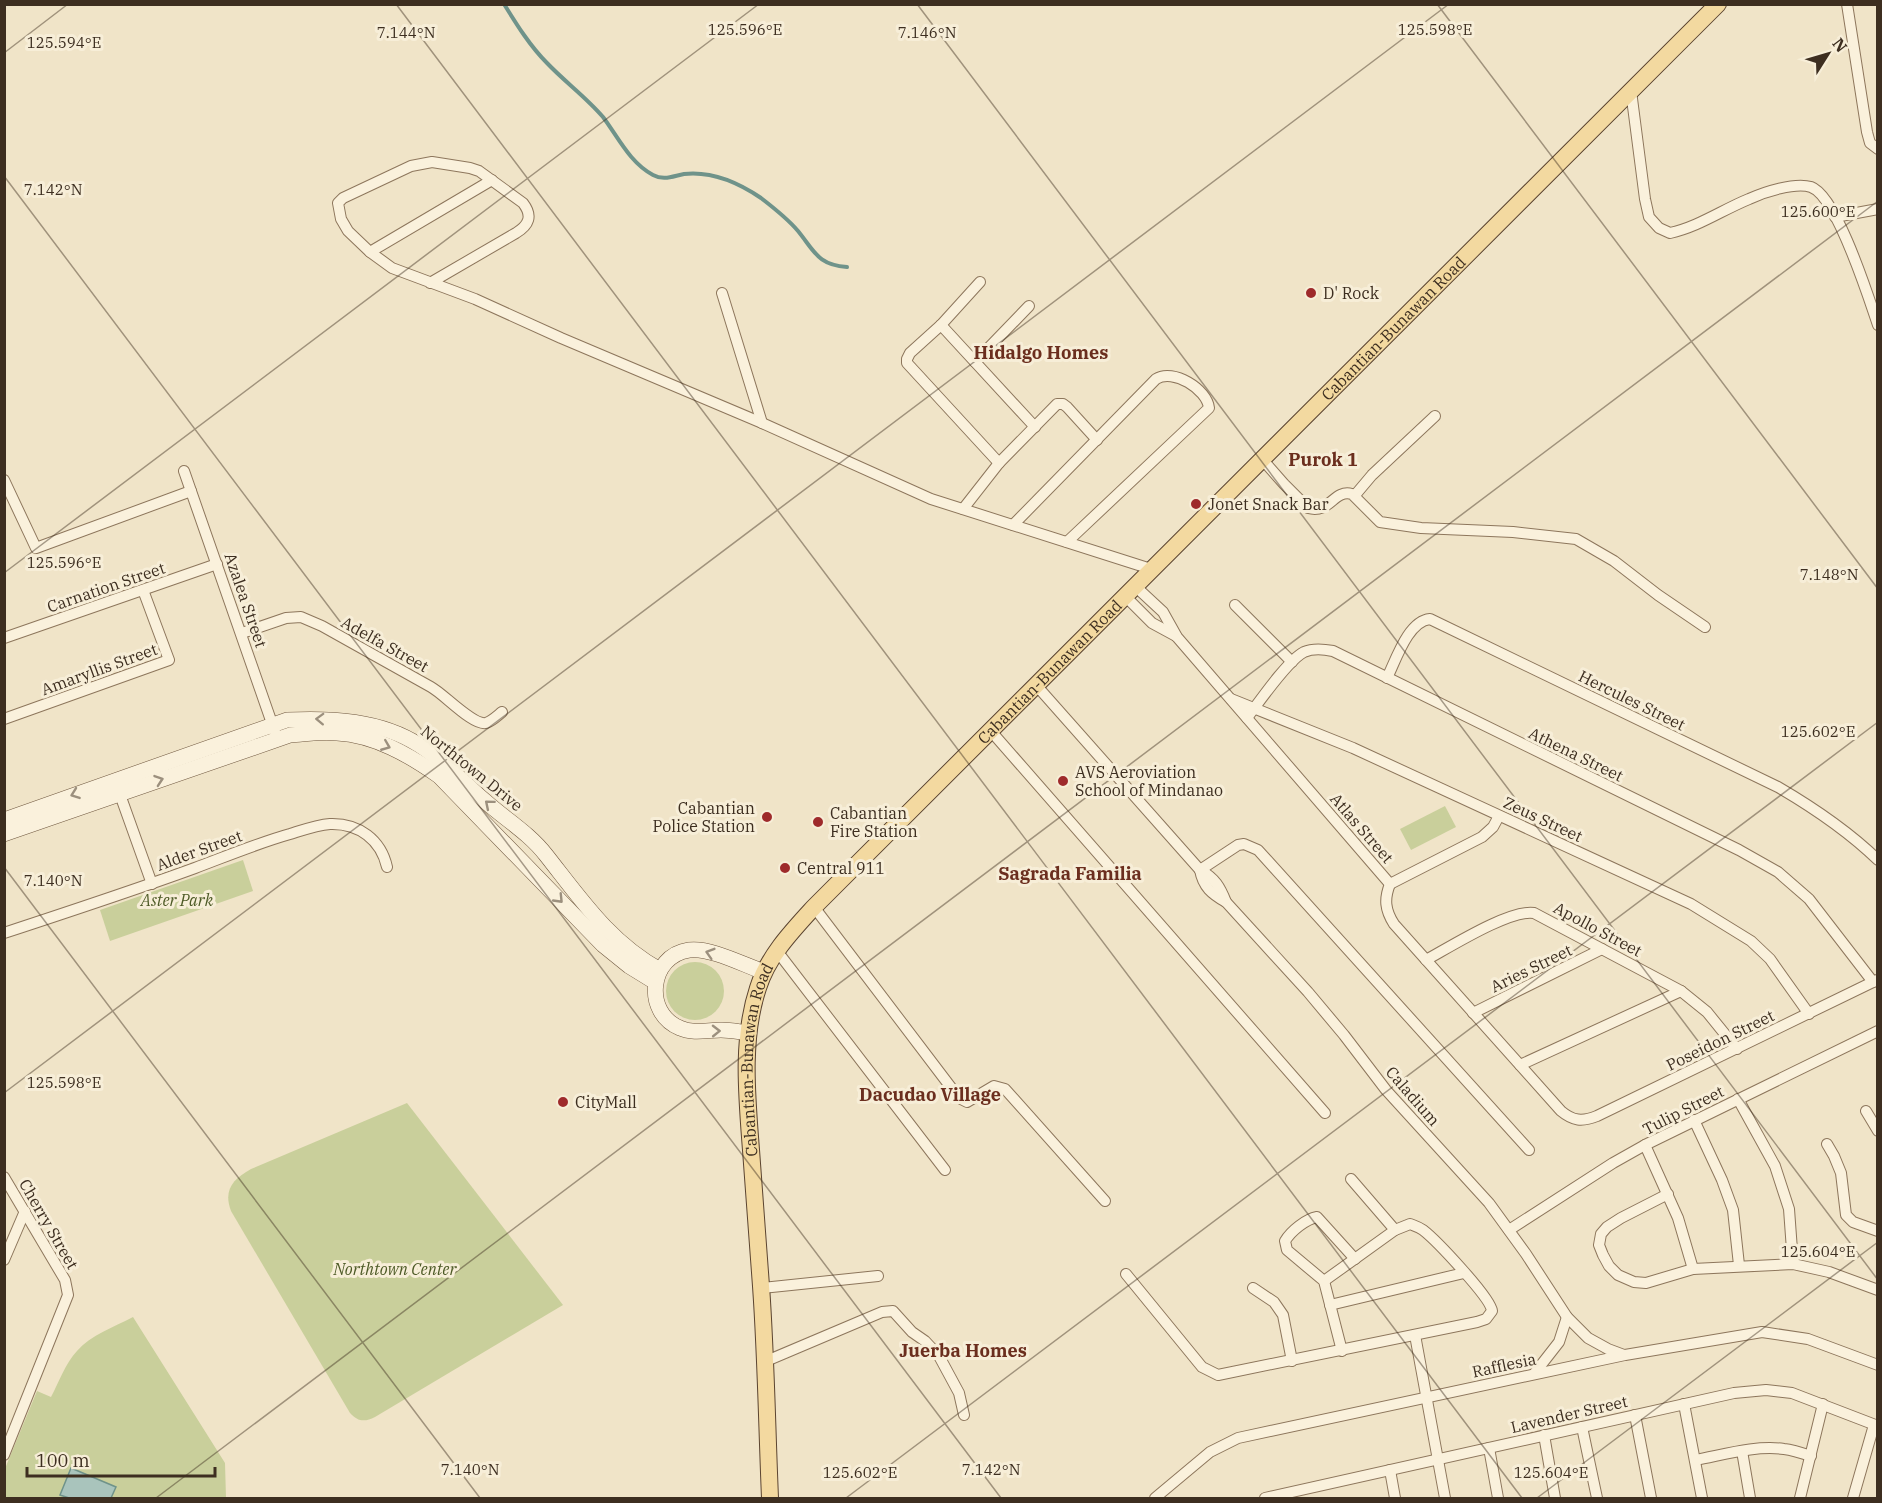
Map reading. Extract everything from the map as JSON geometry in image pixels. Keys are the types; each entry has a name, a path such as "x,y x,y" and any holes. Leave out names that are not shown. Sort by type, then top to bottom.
{"main road":[{"name":"Cabantian-Bunawan Road","path":"770,1498 762,1288 747,1106 749,1033 754,1000 764,972 777,951 814,907 1718,4"}],"street":[{"path":"1847,4 1874,146"},
{"path":"1631,91 1645,199 1649,217 1659,228 1670,233 1679,231 1752,197 1785,187 1809,186 1824,198 1835,217 1860,273 1878,325"},
{"path":"430,283 525,228 528,222 527,208 523,203 492,180 470,168 423,162 353,192 338,203 341,219 348,231 370,252 392,268 430,283 475,299 931,499 1151,569"},
{"path":"370,252 492,180"},
{"path":"1835,217 1878,209"},
{"path":"980,282 941,325 910,353 907,363 999,463"},
{"path":"722,293 762,423"},
{"path":"975,362 1029,306"},
{"path":"941,325 1035,427"},
{"path":"1013,525 1162,375 1174,376 1200,391 1208,402 1209,408 1067,542"},
{"path":"963,509 999,463 1058,404 1063,404 1097,440"},
{"path":"1356,494 1372,475 1435,416"},
{"path":"1262,459 1284,484 1313,509 1325,508 1339,495 1347,493 1352,494 1380,522 1421,528 1513,532 1576,539 1614,561 1705,627"},
{"name":"Azalea Street","path":"184,471 275,732"},
{"path":"4,480 36,548 191,491"},
{"name":"Carnation Street","path":"4,638 217,564"},
{"name":"Amaryllis Street","path":"4,719 169,660 143,590"},
{"name":"Atlas Street","path":"1130,591 1152,623 1177,637 1390,884 1385,901 1390,917 1426,960 1561,1111 1578,1120"},
{"path":"1235,605 1292,662"},
{"name":"Adelfa Street","path":"242,633 286,618 301,617 322,626 442,694 477,723 486,723 502,712"},
{"name":"Hercules Street","path":"1387,678 1411,629 1423,620 1430,619 1778,787 1813,807 1845,831 1878,861"},
{"name":"Athena Street","path":"1247,718 1292,662 1304,652 1323,649 1333,651 1739,850 1778,872 1809,899 1875,981"},
{"name":"Caladium","path":"1036,684 1200,870 1203,882 1212,894 1226,902 1308,992 1386,1090 1473,1184 1509,1230 1567,1317 1588,1338 1625,1355"},
{"name":"Zeus Street","path":"1231,699 1353,748 1691,904 1728,925 1770,959 1809,1014"},
{"name":"Northtown Drive","path":"4,820 117,787 275,732 287,720 337,720 368,724 396,732 420,745 533,842 622,953"},
{"path":"990,730 1325,1113"},
{"name":"Northtown Drive","path":"275,732 290,735 337,733 365,738 412,757 439,776 622,953 658,976"},
{"path":"117,787 152,884"},
{"name":"Northtown Drive","path":"4,834 117,787"},
{"path":"1390,884 1482,837 1493,827 1499,816"},
{"name":"Alder Street","path":"4,933 152,884 312,827 331,824 361,831 373,839 385,857 387,867"},
{"path":"1200,870 1238,845 1244,844 1258,850 1529,1150"},
{"path":"814,907 959,1098 967,1102 994,1086 1005,1089 1105,1201"},
{"name":"Apollo Street","path":"1426,960 1511,916 1527,912 1543,917 1681,991 1707,1012 1737,1049"},
{"name":"Aries Street","path":"1473,1013 1602,949"},
{"path":"749,1033 721,1030 692,1031 673,1025 660,1011 656,1002 658,976 672,957 696,950 764,972"},
{"path":"777,951 945,1170"},
{"name":"Poseidon Street","path":"1578,1120 1597,1116 1875,981"},
{"path":"1520,1065 1681,991"},
{"name":"Tulip Street","path":"1509,1230 1603,1169 1645,1145 1878,1031"},
{"path":"1738,1099 1775,1166 1789,1209 1793,1264"},
{"path":"1866,1111 1878,1131"},
{"path":"1694,1120 1722,1180 1733,1210 1739,1265"},
{"path":"1827,1144 1841,1173 1845,1209 1849,1219 1878,1232"},
{"path":"1645,1145 1678,1218 1693,1269"},
{"name":"Cherry Street","path":"4,1177 65,1280 68,1295 4,1455"},
{"path":"1352,1179 1395,1230"},
{"path":"1668,1194 1607,1227 1600,1234 1599,1245 1610,1266 1618,1275 1634,1282 1646,1282 1693,1269 1793,1264 1829,1272 1878,1290"},
{"path":"4,1260 24,1211"},
{"path":"1342,1350 1324,1281 1292,1254 1285,1245 1288,1236 1310,1219 1320,1219 1355,1259"},
{"path":"1126,1274 1206,1371 1218,1376 1477,1323 1490,1315 1492,1311 1492,1305 1486,1296 1422,1230 1410,1224 1395,1230 1324,1281"},
{"path":"1330,1305 1464,1273"},
{"path":"762,1288 878,1276"},
{"path":"1253,1288 1274,1302 1283,1315 1292,1361"},
{"path":"764,1362 882,1312 893,1311 939,1356 959,1393 964,1415"},
{"path":"1534,1374 1559,1342 1567,1317"},
{"name":"Rafflesia","path":"1155,1498 1210,1452 1238,1438 1625,1355 1762,1332 1808,1339 1878,1365"},
{"path":"1415,1335 1445,1498"},
{"name":"Lavender Street","path":"1264,1498 1734,1393 1766,1390 1792,1393 1876,1426"},
{"path":"1684,1404 1702,1498"},
{"path":"1800,1498 1823,1404"},
{"path":"1635,1415 1650,1498"},
{"path":"1853,1498 1876,1426"},
{"path":"1582,1427 1597,1498"},
{"path":"1544,1435 1555,1498"},
{"path":"1489,1448 1498,1498"},
{"path":"1695,1460 1742,1451 1784,1449 1811,1455"},
{"path":"1742,1451 1750,1498"},
{"path":"1390,1470 1395,1498"},
{"path":"1317,1486 1321,1498"}],"green space":[{"path":"1445,806 1456,827 1411,850 1400,829"},
{"name":"Aster Park","path":"243,860 253,891 110,941 100,910"},
{"path":"695,962 711,967 719,975 724,991 719,1007 711,1015 695,1020 679,1015 671,1007 666,991 671,975 679,967"},
{"name":"Northtown Center","path":"407,1103 563,1305 375,1417 362,1420 350,1413 231,1211 228,1197 235,1181 251,1169"},
{"path":"133,1317 225,1463 226,1498 5,1498 4,1471 37,1391 51,1397 62,1373 83,1345"}],"water":[{"path":"71,1468 116,1487 111,1498 69,1498 60,1495"}],"waterway":[{"path":"504,4 535,50 603,117 631,157 645,170 661,178 684,174 704,174 724,179 743,188 761,198 785,218 823,260 837,266 847,267"}],"place":[{"name":"D' Rock","path":"1311,293"},
{"name":"Jonet Snack Bar","path":"1196,504"},
{"name":"AVS Aeroviation School of Mindanao","path":"1063,781"},
{"name":"Cabantian Police Station","path":"767,817"},
{"name":"Cabantian Fire Station","path":"818,822"},
{"name":"Central 911","path":"785,868"},
{"name":"CityMall","path":"563,1102"}],"district":[{"name":"Hidalgo Homes","path":"1041,352"},
{"name":"Purok 1","path":"1323,459"},
{"name":"Sagrada Familia","path":"1070,873"},
{"name":"Dacudao Village","path":"930,1094"},
{"name":"Juerba Homes","path":"963,1350"}]}
